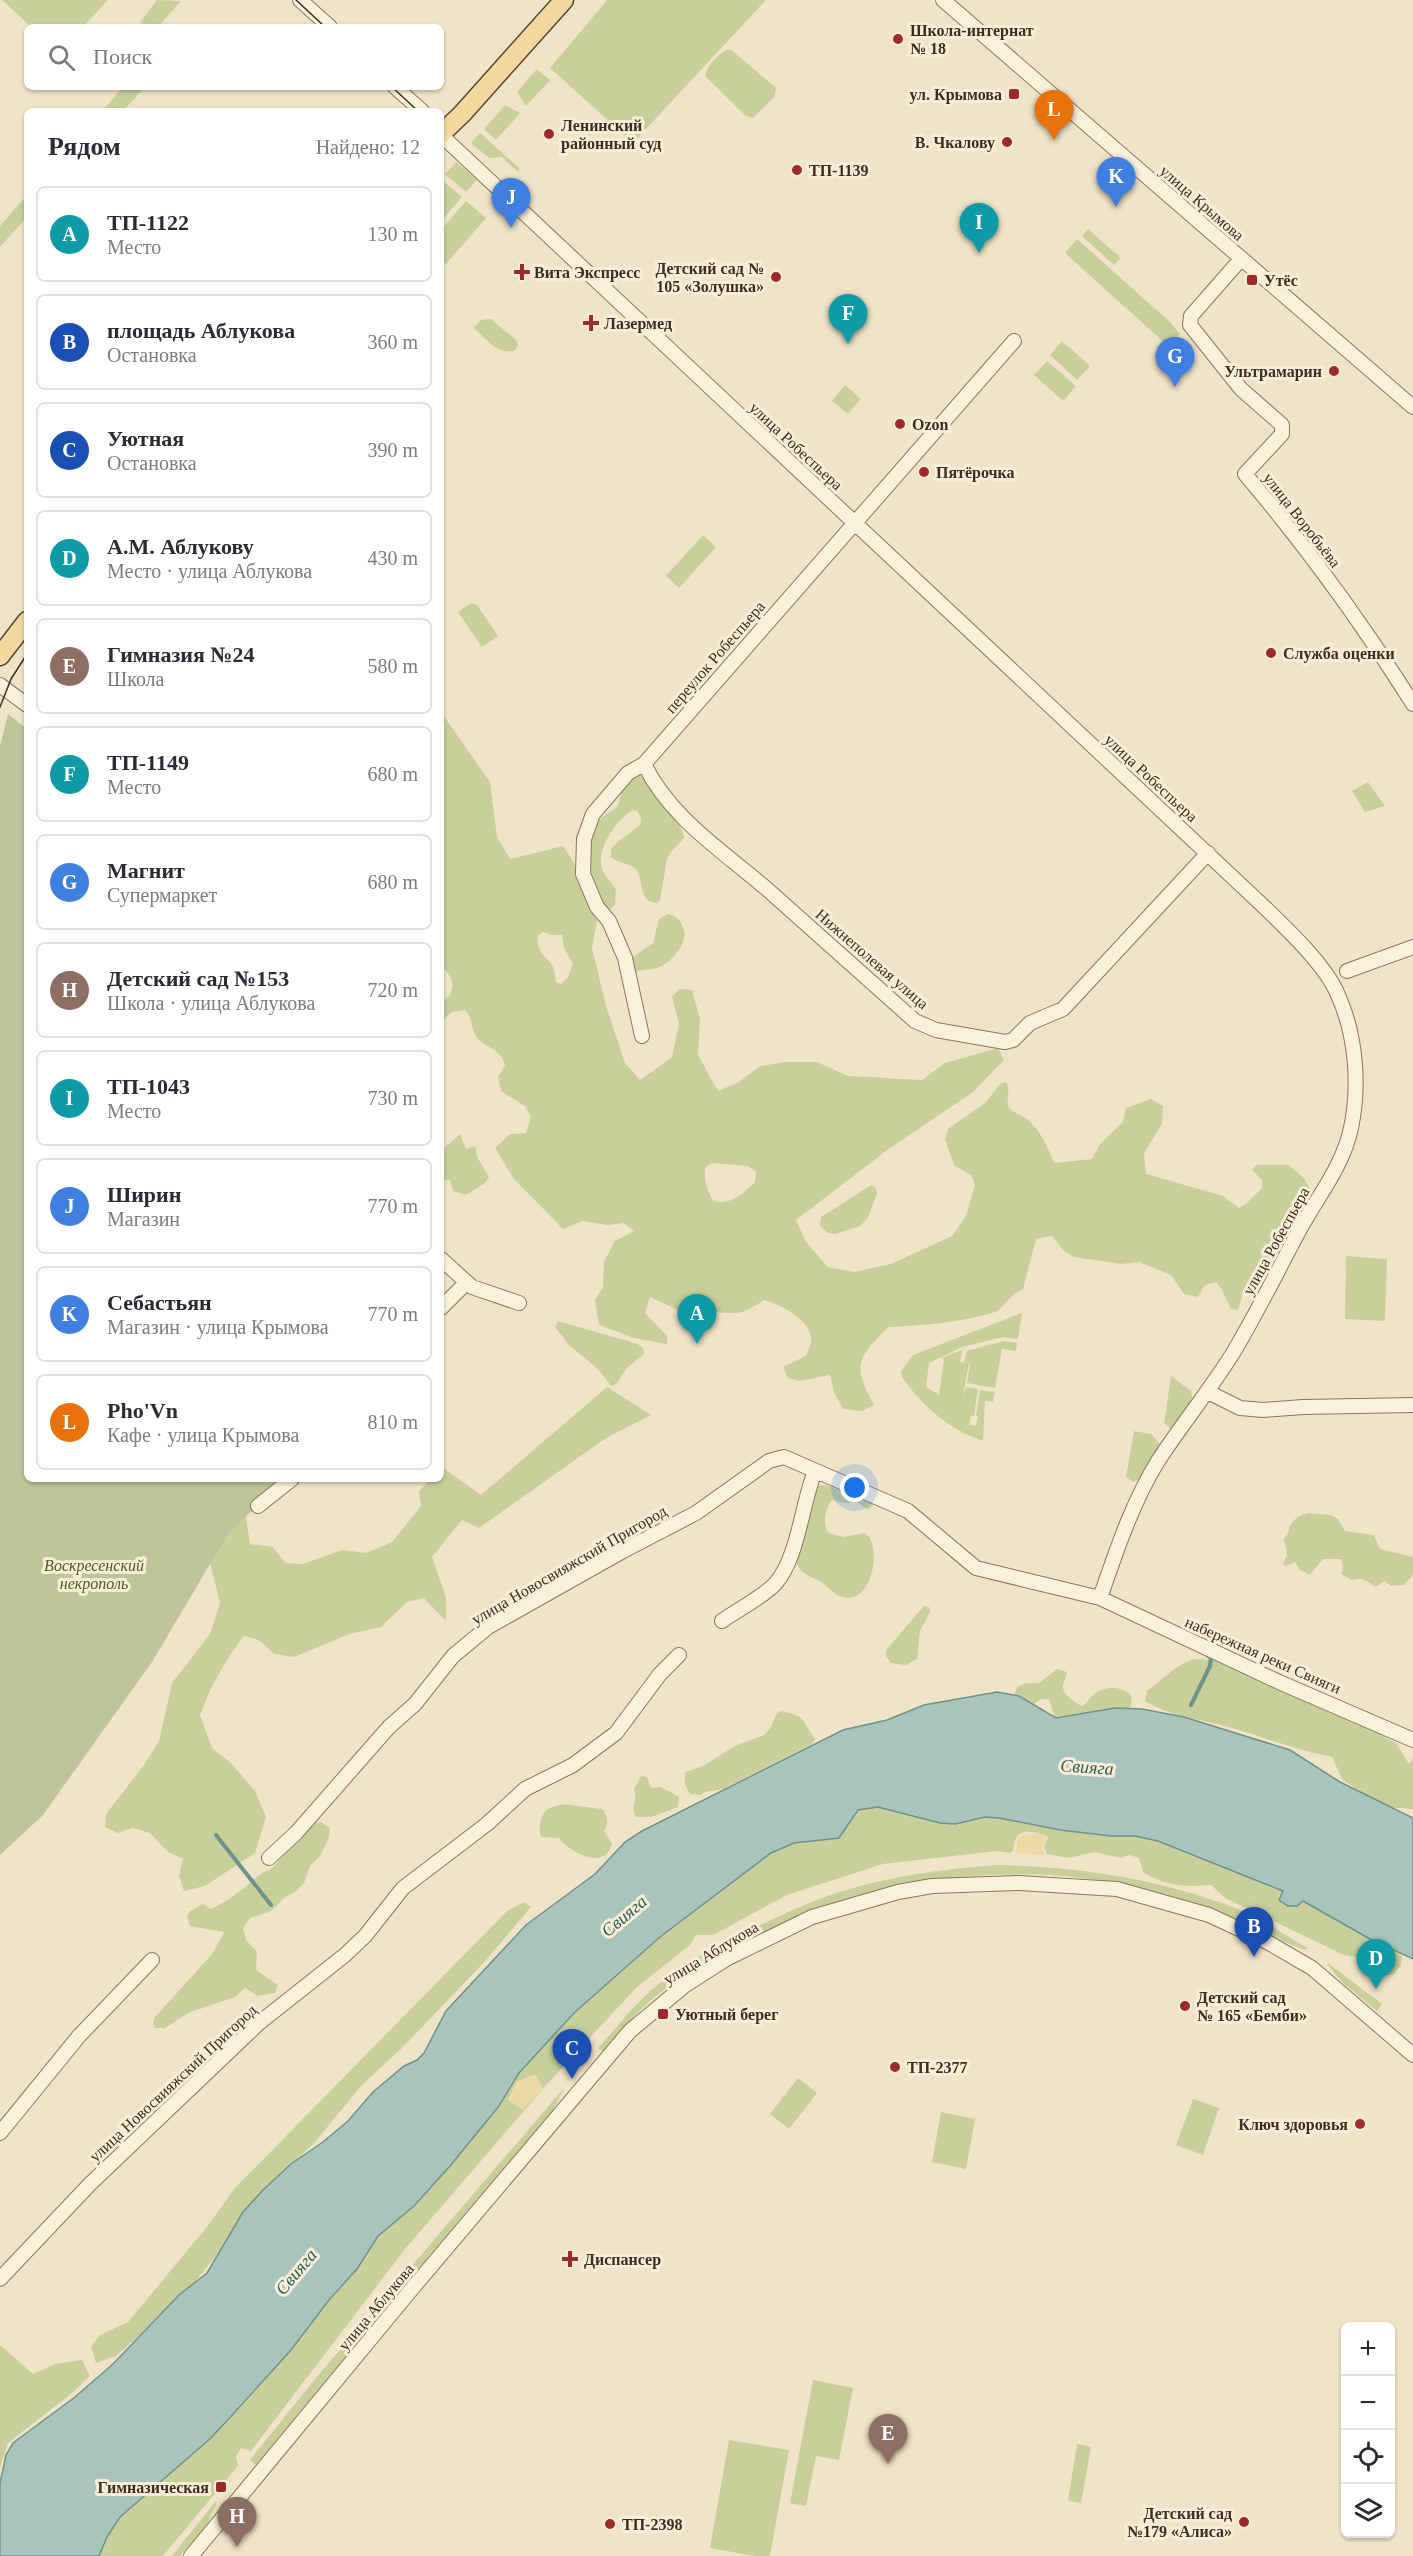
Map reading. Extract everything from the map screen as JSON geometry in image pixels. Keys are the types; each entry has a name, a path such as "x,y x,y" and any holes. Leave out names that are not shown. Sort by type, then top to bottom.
{"main road":[{"path":"444,131 564,0"},
{"path":"0,656 24,625"}],"street":[{"path":"300,0 327,24"},
{"name":"улица Крымова","path":"943,0 1413,407"},
{"path":"398,90 419,108"},
{"name":"улица Робеспьера","path":"444,137 1272,914 1330,978 1338,995 1350,1038 1357,1093 1351,1130 1340,1162 1302,1224 1234,1352 1158,1462 1141,1491 1116,1551 1100,1599"},
{"name":"улица Воробьёва","path":"1241,259 1191,316 1190,325 1241,389 1282,425 1282,434 1245,474 1339,593 1413,704"},
{"name":"переулок Робеспьера","path":"642,1036 625,958 609,921 597,906 583,874 584,839 593,814 628,773 644,764 1014,341"},
{"path":"0,685 24,703"},
{"name":"Нижнеполевая улица","path":"644,764 653,783 691,828 765,888 915,1021 936,1030 1005,1042 1013,1040 1030,1023 1063,1009 1208,853"},
{"path":"1347,971 1413,947"},
{"path":"444,1261 472,1287 519,1303"},
{"path":"444,1305 466,1283"},
{"path":"1208,1392 1240,1408 1263,1410 1413,1405"},
{"name":"набережная реки Свияги","path":"784,1457 908,1511 976,1568 1100,1599 1279,1682 1413,1740"},
{"name":"улица Новосвияжский Пригород","path":"269,1858 296,1833 388,1727 415,1704 453,1656 488,1627 649,1536 696,1513 769,1461 784,1457"},
{"path":"722,1621 775,1584 786,1566 800,1524 806,1493 815,1471"},
{"path":"258,1506 288,1482"},
{"name":"улица Новосвияжский Пригород","path":"0,2279 90,2184 259,2023 345,1955 365,1936 403,1888 487,1824 525,1789 573,1765 616,1733 660,1674 679,1655"},
{"name":"улица Аблукова","path":"191,2556 411,2290 630,2031 658,2006 709,1970 749,1946 812,1917 898,1892 932,1886 1019,1882 1117,1889 1209,1914 1269,1943 1312,1968 1413,2055"},
{"path":"0,2133 79,2036 152,1960"}],"green space":[{"path":"2,0 108,0 86,24 28,24"},
{"path":"157,0 181,1 161,24 140,22"},
{"path":"607,0 765,1 633,143 550,68"},
{"path":"730,49 776,88 775,96 753,118 746,116 705,76 714,60"},
{"path":"537,69 550,80 526,106 517,92"},
{"path":"120,90 142,90 126,108 105,108"},
{"path":"505,105 520,113 496,140 484,129"},
{"path":"480,133 520,169 518,172 502,157 489,158 471,143"},
{"path":"456,162 477,180 466,192 445,174"},
{"path":"444,182 462,197 444,218"},
{"path":"24,198 24,220 0,247 0,226"},
{"path":"466,201 486,218 446,264 444,262 444,227"},
{"path":"1088,229 1121,258 1114,265 1082,236"},
{"path":"1077,239 1170,322 1180,334 1168,346 1065,253"},
{"path":"491,319 516,340 518,345 515,350 498,349 474,328 481,320"},
{"path":"1062,341 1090,366 1077,380 1050,355"},
{"path":"1047,361 1076,386 1063,401 1034,375"},
{"path":"845,385 861,399 848,414 832,401"},
{"path":"703,535 716,547 679,588 666,576"},
{"path":"471,603 477,605 498,636 482,647 458,612"},
{"name":"Воскресенский некрополь","path":"8,714 24,727 24,1482 283,1482 229,1532 152,1662 43,1815 0,1855 0,746"},
{"path":"444,716 490,782 497,837 510,859 563,846 573,861 597,921 592,948 606,1006 625,1063 640,1080 672,1057 679,1024 672,997 679,989 692,990 700,1019 698,1055 718,1091 739,1082 760,1066 785,1062 817,1062 848,1076 922,1080 945,1063 998,1048 1004,1060 973,1092 890,1148 796,1220 806,1242 828,1267 854,1272 891,1264 952,1236 966,1216 975,1184 971,1175 954,1165 945,1139 948,1129 985,1103 1001,1083 1006,1082 1008,1106 1027,1119 1036,1129 1054,1163 1092,1159 1100,1144 1123,1122 1126,1108 1151,1099 1163,1106 1162,1124 1144,1153 1146,1174 1223,1196 1239,1208 1262,1188 1263,1181 1252,1170 1256,1165 1289,1165 1304,1178 1311,1190 1262,1273 1243,1293 1238,1310 1231,1309 1216,1282 1205,1285 1198,1297 1184,1294 1171,1275 1139,1262 1122,1264 1074,1257 1063,1250 1052,1236 1036,1239 1023,1289 995,1312 956,1321 888,1327 864,1355 861,1363 863,1380 874,1405 862,1411 843,1409 834,1392 830,1375 799,1381 788,1378 783,1367 806,1356 811,1337 809,1330 799,1318 771,1302 764,1300 739,1313 711,1311 697,1319 650,1297 645,1313 667,1336 667,1344 634,1338 599,1325 595,1300 603,1287 604,1262 615,1241 634,1231 624,1223 608,1225 583,1221 563,1229 514,1179 495,1148 510,1134 526,1133 531,1117 525,1106 501,1091 498,1077 505,1065 496,1051 476,1036 465,1010 452,1012 444,1019 444,1000 450,995 452,987 444,969","holes":["543,932 562,935 564,948 573,964 568,977 561,984 556,982 553,967 542,954 538,942 538,936","712,1163 748,1166 756,1172 755,1182 731,1200 714,1201 708,1190 705,1168"]},
{"path":"636,774 649,784 665,803 679,823 684,838 667,859 660,900 656,903 651,902 644,896 637,871 628,864 611,857 611,849 614,845 640,825 641,818 637,811 632,810 619,821 608,837 601,855 603,871 616,890 615,905 609,910 601,904 590,883 589,844 596,824 618,806 623,785"},
{"path":"1368,782 1385,806 1365,812 1352,791"},
{"path":"668,914 674,916 682,924 684,936 680,948 665,964 634,973 631,959 653,943 659,919"},
{"path":"460,1134 466,1149 474,1146 476,1148 477,1157 489,1177 485,1183 466,1195 453,1191 450,1180 444,1180 444,1148"},
{"path":"871,1185 876,1188 877,1193 868,1218 860,1226 835,1234 828,1233 820,1226 821,1217"},
{"path":"1346,1256 1387,1259 1385,1321 1345,1319"},
{"path":"1022,1313 1018,1339 1003,1337 962,1347 929,1363 926,1387 939,1395 944,1359 941,1358 962,1350 960,1362 969,1363 963,1396 966,1387 978,1389 974,1416 971,1415 969,1425 976,1426 980,1390 995,1392 993,1402 985,1401 983,1441 959,1430 937,1415 927,1407 902,1377 901,1371 913,1355"},
{"path":"558,1321 638,1344 643,1348 644,1354 627,1368 616,1384 611,1386 598,1369 569,1345 555,1327"},
{"path":"1004,1341 1017,1343 1016,1351 1002,1349 995,1388 967,1383 970,1363 964,1362 967,1351"},
{"path":"1171,1376 1191,1391 1193,1401 1171,1429 1164,1423"},
{"path":"607,1387 651,1415 606,1438 479,1528 462,1520 432,1557 446,1597 446,1621 424,1598 407,1602 381,1627 349,1634 294,1657 274,1654 259,1640 244,1636 219,1674 200,1715 212,1748 231,1763 255,1791 266,1817 255,1853 205,1886 184,1891 179,1876 183,1859 168,1852 150,1833 133,1828 118,1833 105,1827 106,1814 144,1765 159,1741 172,1683 210,1634 220,1603 210,1563 244,1504 250,1544 273,1547 285,1563 303,1564 342,1550 366,1553 392,1542 421,1506 419,1491 428,1482 444,1482 444,1468 481,1495"},
{"path":"1134,1431 1151,1434 1161,1445 1141,1478 1133,1482 1126,1477"},
{"path":"826,1485 874,1504 868,1510 857,1502 843,1503 832,1500 826,1512 825,1521 829,1533 843,1537 864,1533 870,1538 874,1559 872,1571 862,1592 853,1597 842,1597 836,1594 823,1583 804,1573 797,1562 796,1551 815,1486"},
{"path":"1308,1513 1331,1515 1338,1519 1345,1531 1374,1535 1380,1549 1413,1557 1413,1575 1404,1585 1391,1586 1385,1581 1375,1587 1364,1580 1352,1580 1341,1574 1343,1566 1341,1559 1323,1559 1310,1575 1300,1570 1295,1562 1286,1566 1283,1564 1287,1555 1284,1539 1294,1520"},
{"path":"924,1606 929,1607 930,1612 920,1631 917,1659 906,1665 891,1663 886,1656 886,1650"},
{"path":"1194,1659 1214,1660 1361,1723 1396,1743 1409,1764 1413,1758 1413,1809 1381,1807 1342,1779 1332,1757 1291,1747 1225,1726 1174,1714 1145,1701 1147,1691 1175,1669"},
{"path":"1057,1669 1067,1672 1063,1689 1067,1696 1077,1704 1083,1706 1097,1692 1111,1688 1126,1691 1130,1694 1132,1702 1124,1712 1057,1719 1049,1699 1041,1699 1034,1704 1014,1696 1017,1687 1026,1683 1039,1683"},
{"path":"781,1711 803,1720 815,1739 812,1744 723,1789 700,1795 690,1794 685,1785 685,1772 703,1766 735,1746 764,1735 771,1727 777,1713"},
{"path":"641,1776 647,1777 651,1788 661,1787 679,1797 678,1807 651,1817 636,1817 634,1789"},
{"path":"562,1804 602,1809 607,1820 604,1831 612,1844 608,1852 602,1857 587,1857 571,1849 559,1838 541,1837 540,1826 543,1814 548,1809"},
{"path":"878,1807 940,1823 955,1824 985,1817 999,1818 1060,1830 1111,1836 1135,1836 1158,1841 1284,1891 1297,1906 1303,1901 1402,1956 1401,1965 1393,1975 1384,1975 1375,1960 1344,1955 1225,1898 1211,1885 1176,1885 1151,1877 1143,1872 1139,1858 1129,1855 1121,1858 1094,1852 1069,1858 1047,1854 1044,1847 1048,1837 1031,1832 1019,1835 1011,1853 997,1851 883,1864 787,1895 713,1935 696,1935 690,1945 636,1988 548,2083 405,2249 251,2451 241,2448 236,2456 238,2466 163,2556 99,2556 107,2537 120,2517 211,2438 291,2350 329,2299 357,2269 378,2236 414,2206 450,2166 499,2107 519,2073 574,2013 660,1937 771,1853 794,1843 839,1838 858,1810"},
{"path":"321,1822 330,1828 329,1838 320,1856 310,1866 304,1883 271,1911 250,1918 243,1928 246,1940 257,1952 256,1970 278,1985 275,1993 257,1996 245,1988 235,1997 188,2013 165,2028 155,2028 153,2023 155,2017 212,1954 224,1932 190,1926 187,1917 190,1911 203,1904 210,1909 230,1899 259,1875 272,1868 298,1834"},
{"path":"998,1865 1059,1868 1119,1876 1177,1889 1245,1912 1308,1948 1307,1950 1291,1944 1219,1912 1141,1888 1092,1879 1043,1875 994,1875 945,1879 897,1887 850,1900 803,1916 744,1942 680,1978 642,2009 603,2052 598,2048 638,2003 665,1979 707,1952 780,1916 848,1889 890,1879"},
{"path":"524,1902 531,1907 487,1959 404,2046 362,2085 315,2142 249,2208 222,2248 183,2297 116,2356 96,2363 91,2347 100,2335 128,2322 206,2228 235,2188 507,1911"},
{"path":"1328,1963 1382,2004 1377,2011 1343,1983"},
{"path":"798,2078 817,2093 789,2129 770,2114"},
{"path":"564,2088 552,2112 256,2465 250,2460 315,2379"},
{"path":"1193,2099 1219,2108 1203,2155 1176,2145"},
{"path":"941,2112 975,2119 966,2169 932,2162"},
{"path":"0,2345 33,2374 55,2364 82,2360 90,2376 8,2443 0,2468"},
{"path":"813,2380 853,2388 839,2460 816,2456 806,2506 790,2503"},
{"path":"729,2440 789,2450 770,2556 754,2556 710,2548"},
{"path":"1077,2444 1091,2447 1081,2503 1068,2501"},
{"path":"216,2501 207,2525 180,2556 172,2556"}],"sand":[{"path":"1038,1833 1046,1838 1042,1847 1044,1855 1016,1853 1018,1839 1022,1835"},
{"path":"535,2074 543,2088 523,2110 508,2100 516,2082"}],"water":[{"name":"Свияга","path":"997,1692 1019,1696 1056,1718 1115,1708 1142,1709 1184,1717 1290,1750 1340,1782 1413,1818 1413,1959 1370,1939 1303,1901 1297,1906 1288,1906 1279,1900 1283,1891 1158,1841 1135,1836 1111,1836 1060,1830 999,1818 985,1817 955,1824 940,1823 878,1807 858,1810 839,1838 794,1843 771,1853 660,1937 574,2013 519,2073 499,2106 450,2166 414,2206 378,2236 357,2269 329,2300 291,2350 211,2438 120,2517 107,2537 99,2556 0,2556 0,2483 6,2455 13,2443 75,2397 113,2364 179,2295 207,2273 243,2212 263,2190 291,2164 348,2121 373,2092 404,2066 417,2060 424,2053 446,2011 526,1925 595,1874 625,1842 642,1831 843,1730 887,1720 924,1705"}],"waterway":[{"path":"1191,1705 1210,1666 1211,1658 1207,1655"},
{"path":"216,1835 271,1905"}],"tram line":[{"path":"296,0 322,24"},
{"path":"395,90 415,108"},
{"path":"0,707 11,679 24,659"}],"place":[{"name":"Школа-интернат № 18","path":"898,39"},
{"name":"ул. Крымова","path":"1014,94"},
{"name":"Ленинский районный суд","path":"549,134"},
{"name":"Pho'Vn","path":"1054,140"},
{"name":"В. Чкалову","path":"1007,142"},
{"name":"ТП-1139","path":"797,170"},
{"name":"Себастьян","path":"1116,207"},
{"name":"Ширин","path":"511,228"},
{"name":"ТП-1043","path":"979,253"},
{"name":"Вита Экспресс","path":"522,272"},
{"name":"Детский сад № 105 «Золушка»","path":"776,277"},
{"name":"Утёс","path":"1252,280"},
{"name":"Лазермед","path":"591,323"},
{"name":"ТП-1149","path":"848,344"},
{"name":"Ультрамарин","path":"1334,371"},
{"name":"Магнит","path":"1175,387"},
{"name":"Ozon","path":"900,424"},
{"name":"Пятёрочка","path":"924,472"},
{"name":"Служба оценки","path":"1271,653"},
{"name":"ТП-1122","path":"697,1344"},
{"name":"площадь Аблукова","path":"1254,1957"},
{"name":"А.М. Аблукову","path":"1376,1989"},
{"name":"Детский сад № 165 «Бемби»","path":"1185,2006"},
{"name":"Уютный берег","path":"663,2014"},
{"name":"ТП-2377","path":"895,2067"},
{"name":"Уютная","path":"572,2079"},
{"name":"Ключ здоровья","path":"1360,2124"},
{"name":"Диспансер","path":"570,2259"},
{"name":"Гимназия №24","path":"888,2464"},
{"name":"Гимназическая","path":"221,2487"},
{"name":"Детский сад №179 «Алиса»","path":"1244,2522"},
{"name":"ТП-2398","path":"610,2524"},
{"name":"Детский сад №153","path":"237,2547"}]}
